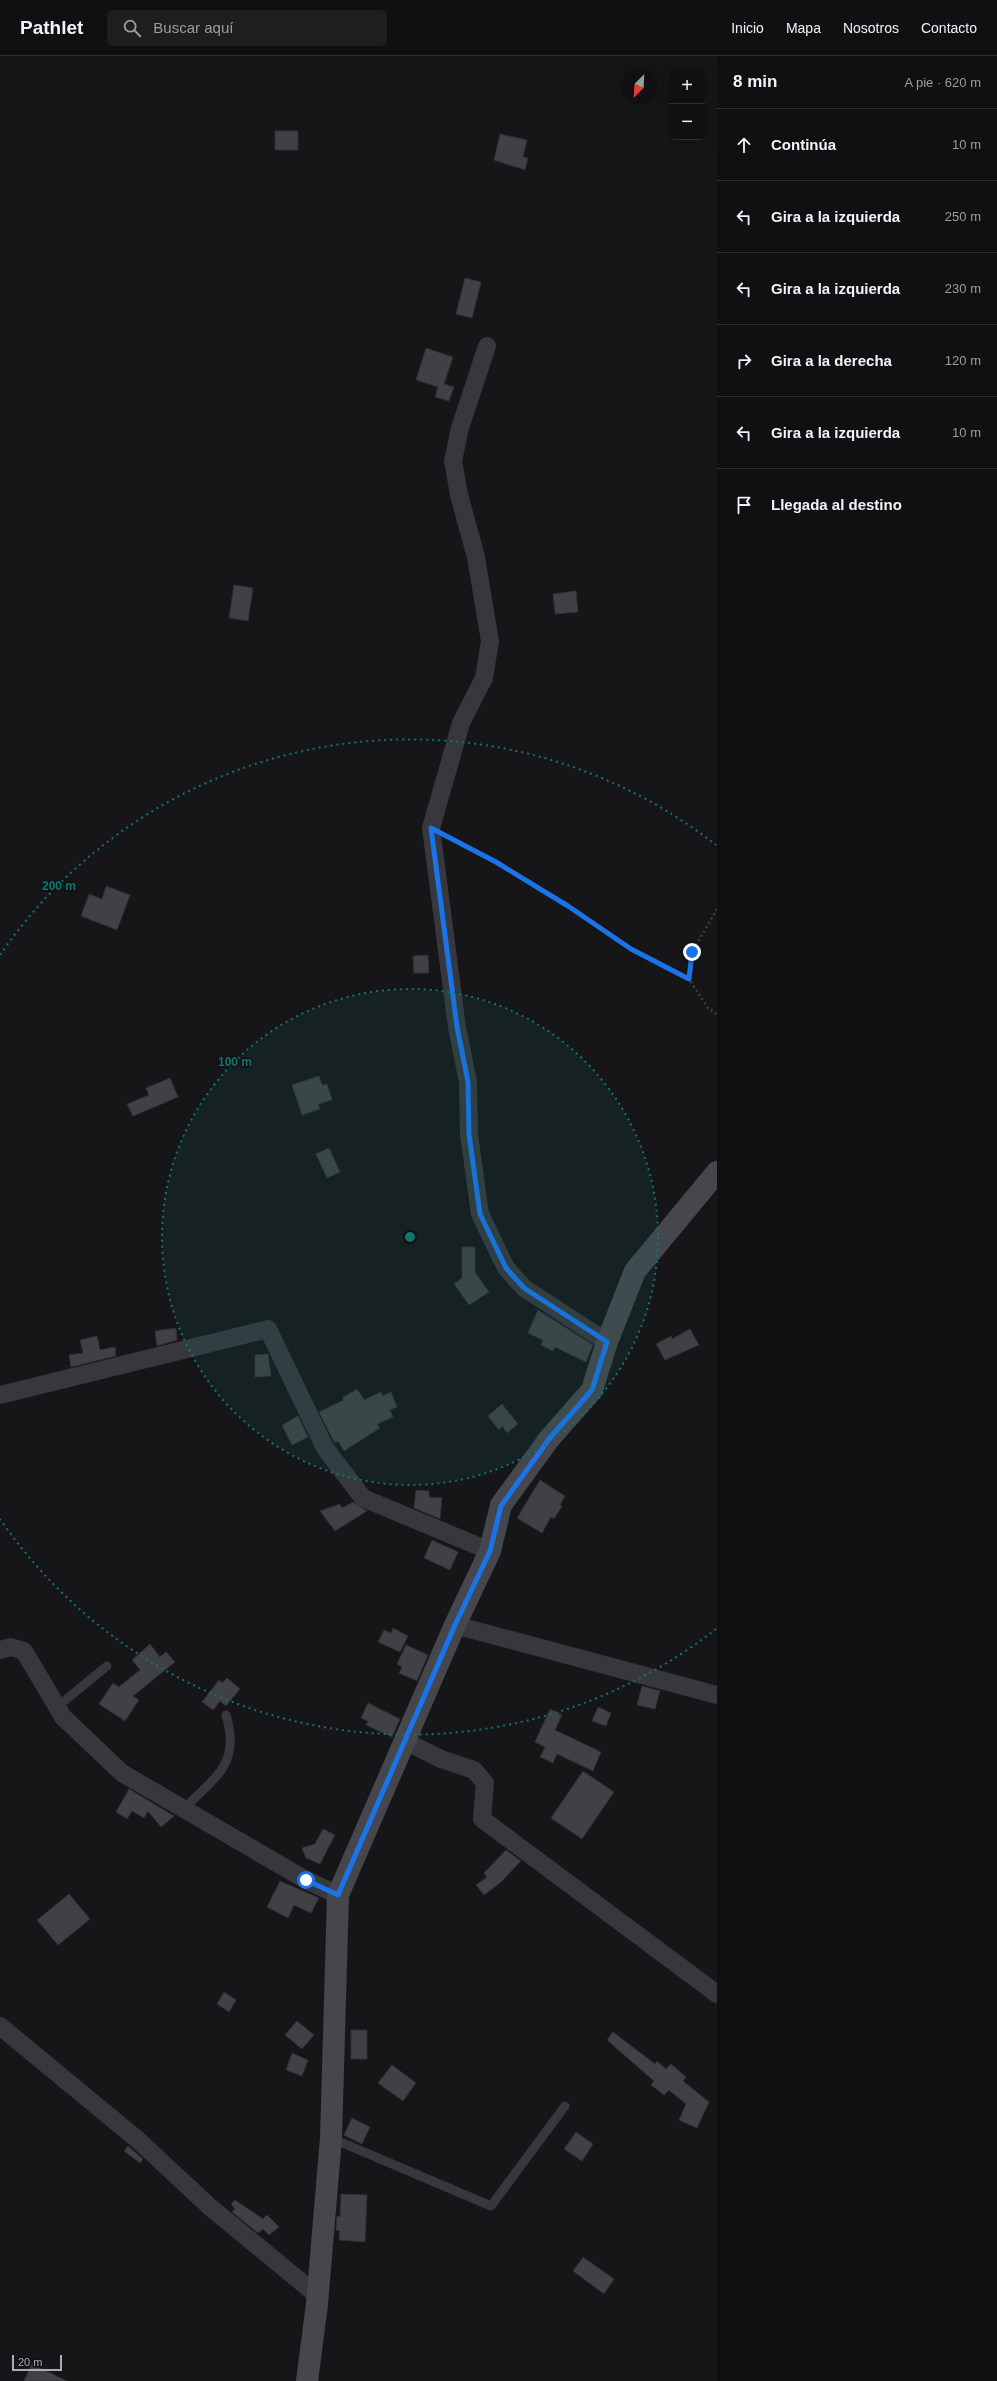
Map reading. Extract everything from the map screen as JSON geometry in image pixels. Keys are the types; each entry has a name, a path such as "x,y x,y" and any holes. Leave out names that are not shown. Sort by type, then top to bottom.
{"street":[{"path":"487,346 460,428 453,461 459,495 476,557 490,641 484,678 461,723 431,828 457,1027 468,1082 469,1134 480,1214 506,1268 524,1288 607,1342"},
{"path":"307,2381 317,2295 331,2138 338,1895 455,1625 490,1551 501,1506 549,1439 592,1390 607,1342 635,1271 717,1172"},
{"path":"0,1396 268,1329 325,1448 362,1498 490,1551"},
{"path":"455,1625 717,1695"},
{"path":"0,1650 11,1647 24,1651 62,1717 122,1773 306,1880 338,1895"},
{"path":"405,1741 441,1759 474,1770 485,1783 482,1819 717,1994"},
{"path":"0,2026 138,2140 210,2207 317,2295"}],"lane":[{"path":"57,1707 67,1701 106,1666"},
{"path":"184,1809 218,1774 228,1759 231,1749 231,1731 226,1715"},
{"path":"331,2138 491,2206 565,2106"}],"path":[{"path":"431,828 496,862 568,906 631,949 689,979 708,1008 717,1014"},
{"path":"689,979 692,952 717,909"}],"building":[{"path":"275,131 298,131 298,150 275,150"},
{"path":"500,134 527,140 523,157 528,158 525,170 494,160"},
{"path":"465,278 481,282 472,318 456,314"},
{"path":"426,348 453,357 444,384 454,387 449,401 435,397 438,387 416,380"},
{"path":"234,585 253,588 248,621 229,618"},
{"path":"576,591 578,612 555,614 553,594"},
{"path":"106,886 130,895 117,930 81,916 89,894 102,899"},
{"path":"428,955 429,973 414,973 413,956"},
{"path":"319,1076 322,1085 327,1084 332,1100 318,1104 320,1109 302,1115 292,1085"},
{"path":"170,1078 178,1097 133,1116 127,1104 149,1095 146,1088"},
{"path":"329,1148 340,1172 327,1178 316,1154"},
{"path":"462,1247 475,1247 475,1272 489,1292 469,1305 454,1284 462,1278"},
{"path":"538,1310 593,1345 586,1362 555,1347 553,1351 541,1345 543,1340 528,1333"},
{"path":"176,1328 177,1340 157,1346 155,1331"},
{"path":"690,1329 699,1345 665,1360 656,1344 671,1336 672,1339"},
{"path":"97,1336 100,1350 115,1347 116,1356 71,1367 69,1355 83,1353 80,1340"},
{"path":"268,1354 271,1376 255,1377 255,1355"},
{"path":"357,1389 364,1400 381,1392 383,1396 391,1392 397,1407 390,1410 393,1417 377,1424 380,1428 344,1451 339,1442 334,1442 319,1412 344,1400 342,1398"},
{"path":"502,1404 518,1424 507,1433 502,1426 499,1430 488,1416"},
{"path":"298,1416 308,1437 292,1445 282,1425"},
{"path":"540,1480 565,1496 560,1505 562,1506 554,1519 551,1517 542,1533 517,1518"},
{"path":"416,1490 429,1491 429,1497 442,1498 440,1519 414,1508"},
{"path":"353,1502 367,1511 335,1531 320,1511 340,1504 342,1508"},
{"path":"432,1540 458,1552 450,1570 424,1558"},
{"path":"393,1628 408,1636 400,1652 378,1642 384,1630 391,1633"},
{"path":"150,1644 160,1657 166,1652 175,1662 133,1696 139,1700 125,1721 99,1704 113,1683 119,1687 140,1670 132,1660"},
{"path":"406,1645 428,1655 417,1681 399,1673 402,1667 397,1664"},
{"path":"227,1678 240,1689 226,1706 220,1701 213,1710 202,1702 219,1680 222,1683"},
{"path":"642,1686 660,1691 655,1709 637,1705"},
{"path":"368,1703 400,1719 392,1737 366,1725 368,1721 361,1718"},
{"path":"598,1707 611,1713 606,1726 592,1721"},
{"path":"550,1709 562,1715 555,1730 601,1752 593,1771 557,1754 553,1763 540,1757 545,1747 535,1742"},
{"path":"583,1771 614,1792 582,1839 551,1818"},
{"path":"129,1789 174,1816 161,1827 148,1811 144,1818 132,1811 127,1819 116,1812"},
{"path":"323,1829 335,1835 320,1864 306,1858 302,1848 315,1844"},
{"path":"506,1850 521,1861 501,1882 484,1895 476,1885 487,1877 484,1873"},
{"path":"280,1881 319,1898 311,1913 294,1905 288,1918 267,1907"},
{"path":"69,1894 90,1919 58,1945 37,1920"},
{"path":"224,1992 236,2000 229,2012 217,2004"},
{"path":"297,2021 314,2035 302,2049 285,2035"},
{"path":"351,2030 367,2030 367,2059 351,2059"},
{"path":"613,2032 655,2064 657,2061 666,2069 671,2064 686,2077 683,2081 709,2102 697,2128 679,2120 686,2104 669,2090 664,2095 651,2085 654,2081 607,2040"},
{"path":"292,2053 308,2060 302,2076 286,2070"},
{"path":"392,2065 416,2083 403,2101 378,2083"},
{"path":"352,2118 370,2127 362,2144 344,2135"},
{"path":"576,2132 593,2144 582,2161 564,2149"},
{"path":"128,2146 143,2159 140,2163 124,2151"},
{"path":"341,2194 367,2195 365,2242 339,2240 340,2231 336,2230 337,2216 340,2217"},
{"path":"235,2200 263,2219 267,2215 279,2227 269,2235 263,2229 258,2233 232,2212 235,2209 231,2204"},
{"path":"583,2257 614,2279 604,2294 573,2271"},
{"path":"32,2364 67,2381 24,2381"}],"route":[{"path":"306,1880 338,1895 455,1625 490,1551 501,1506 549,1439 592,1390 607,1342 524,1288 506,1268 480,1214 469,1134 468,1082 457,1027 431,828 496,862 568,906 631,949 689,979 692,952"}]}
